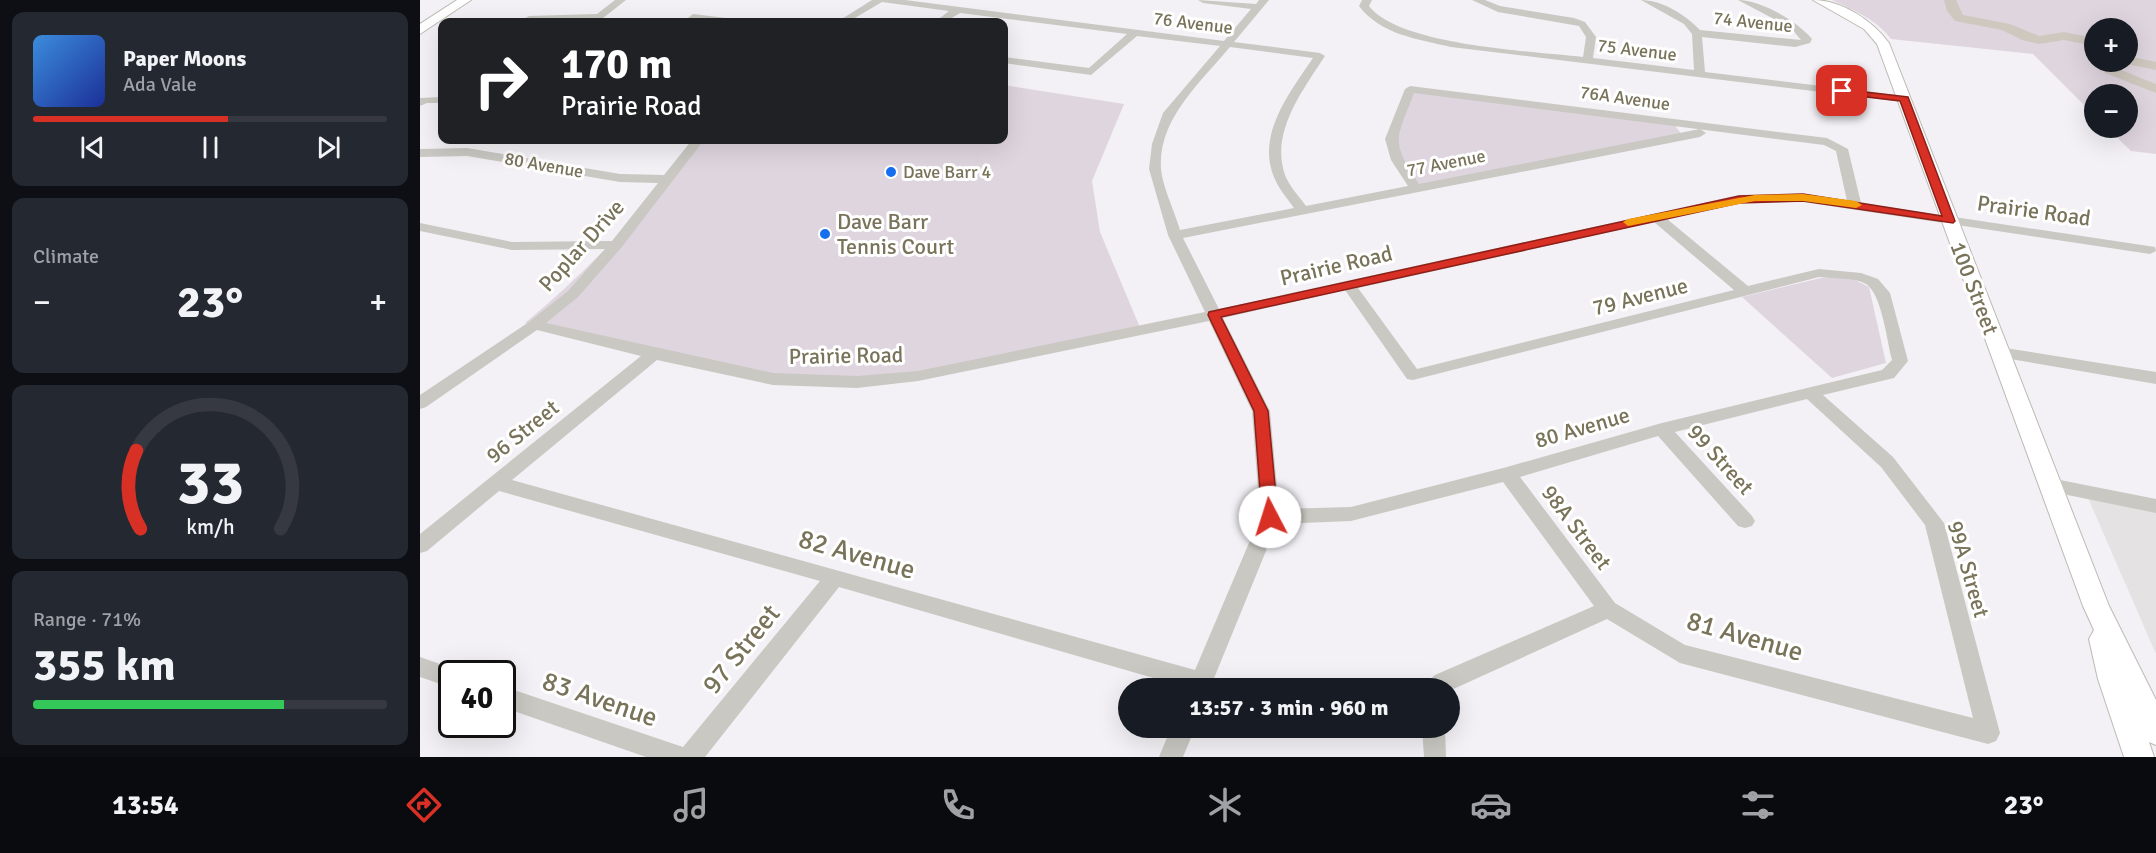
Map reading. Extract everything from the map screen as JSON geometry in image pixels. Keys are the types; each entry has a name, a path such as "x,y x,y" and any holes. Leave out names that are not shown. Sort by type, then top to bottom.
{"main road":[{"path":"420,30 465,0"},
{"path":"452,18 479,0"},
{"name":"100 Street","path":"1819,0 1868,26 1883,43 2096,606 2156,731"},
{"path":"420,39 438,27"},
{"name":"100 Street","path":"2096,606 2112,679 2139,757"}],"street":[{"path":"598,18 621,0"},
{"path":"849,18 881,0"},
{"name":"76 Avenue","path":"881,0 1320,56 1285,112 1275,146 1279,175 1302,210"},
{"path":"1203,0 1262,3"},
{"name":"75 Avenue","path":"1367,0 1364,6 1370,16 1404,32 1451,44 1904,99"},
{"path":"1477,0 1498,9 1571,20 1582,24 1591,37 1588,60"},
{"path":"1646,0 1687,22 1697,33 1700,74"},
{"name":"74 Avenue","path":"1697,33 1796,45 1805,44 1807,39 1794,26 1743,0"},
{"path":"1203,678 1270,517 1261,411 1174,235 1155,169 1158,144 1169,113 1262,3"},
{"path":"945,18 958,10"},
{"path":"1008,61 1091,72 1135,32"},
{"name":"76A Avenue","path":"1416,188 1397,160 1391,139 1410,89 1827,142 1842,149 1855,204"},
{"path":"422,101 438,100"},
{"path":"1673,123 1682,135"},
{"name":"77 Avenue","path":"1174,235 1682,135 1725,130"},
{"name":"Poplar Drive","path":"420,403 534,325 573,294 616,246 695,144"},
{"name":"80 Avenue","path":"420,153 467,152 620,178 668,179"},
{"name":"Prairie Road","path":"534,325 654,354 773,379 857,382 918,376 1214,315 1655,216 1739,200 1772,197 1803,198 1855,204 1949,221 2150,250"},
{"path":"1655,216 1747,293"},
{"path":"420,227 512,246 616,246"},
{"name":"79 Avenue","path":"1349,285 1413,375 1747,293 1819,273 1861,277 1876,285 1883,293 1900,360"},
{"path":"1999,352 2156,378"},
{"name":"96 Street","path":"420,545 654,354"},
{"name":"80 Avenue","path":"1270,517 1351,514 1507,474 1662,429 1888,374 1900,360"},
{"name":"99A Street","path":"1809,392 1887,462 1934,522 1988,733"},
{"name":"99 Street","path":"1662,429 1745,521"},
{"name":"98A Street","path":"1507,474 1608,609"},
{"name":"82 Avenue","path":"496,483 835,577 1173,678"},
{"path":"2050,485 2156,506"},
{"name":"97 Street","path":"690,757 835,577"},
{"path":"1452,678 1608,609"},
{"name":"81 Avenue","path":"1608,609 1680,653 1988,733"},
{"path":"420,667 438,673"},
{"name":"83 Avenue","path":"516,701 679,757"},
{"path":"1171,757 1179,738"},
{"path":"1434,738 1435,755"}],"shaded area":[{"path":"1832,0 2156,0 2156,154 2131,151 2117,138 2138,138 2138,84 2084,84 2084,105 2033,54 1891,39 1872,21"},
{"path":"1008,86 1124,104 1092,181 1100,232 1141,330 914,377 731,375 646,356 525,323 595,259 659,189 695,144 1008,144"},
{"path":"1410,89 1673,123 1682,135 1416,188 1391,139"},
{"path":"1821,278 1853,279 1869,287 1886,363 1832,378 1742,297"},
{"path":"2085,491 2156,506 2156,654"}],"waterway":[{"path":"1950,0 1953,11 1959,18 2006,27 2026,37 2039,40 2064,36 2084,40"},
{"path":"2138,62 2156,66"},
{"path":"2115,72 2156,89"}],"slow traffic":[{"path":"1628,222 1755,198 1803,198 1856,205"}],"place":[{"name":"Dave Barr 4","path":"891,172"},
{"name":"Dave Barr Tennis Court","path":"825,234"}],"route":[{"path":"1270,517 1261,411 1214,315 1655,216 1739,200 1772,197 1803,198 1855,204 1949,221 1904,99 1842,91"}]}
